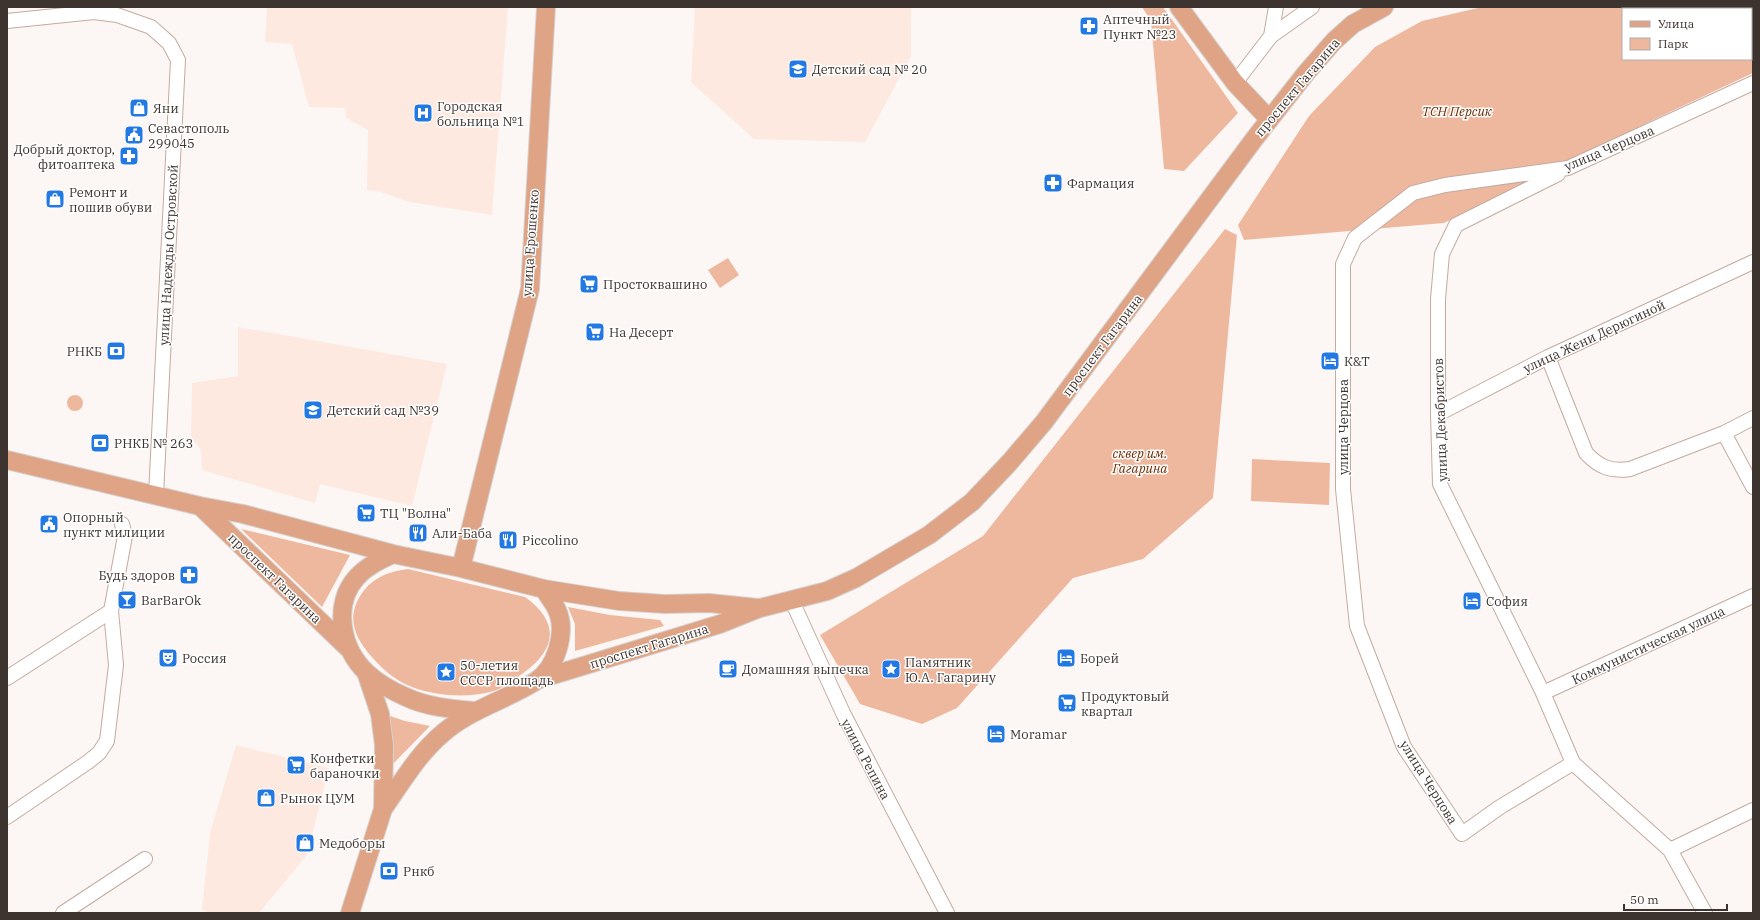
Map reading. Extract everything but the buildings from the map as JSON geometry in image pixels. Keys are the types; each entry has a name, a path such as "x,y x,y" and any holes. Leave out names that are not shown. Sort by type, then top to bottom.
{"main road":[{"name":"улица Ерошенко","path":"461,568 530,289 546,7"},
{"path":"1179,7 1235,83 1269,119"},
{"name":"проспект Гагарина","path":"537,680 720,624 760,608 827,591 856,578 929,535 972,502 1009,463 1044,422 1269,119 1334,41 1353,24 1384,7"},
{"name":"проспект Гагарина","path":"7,460 200,506 243,514 393,554"},
{"name":"проспект Гагарина","path":"200,506 350,650"},
{"path":"350,913 383,809 384,745 382,722 366,672 350,650 343,633 342,619 344,604 349,590 357,577 370,566 393,554 461,568 544,589 558,611 561,636 554,661 537,680 474,711 444,732 422,754 383,809"},
{"name":"проспект Гагарина","path":"544,589 619,601 664,604 709,603 760,608"},
{"path":"366,672 407,698 440,708 474,711"}],"street":[{"path":"1271,36 1276,7"},
{"path":"1235,83 1271,36 1312,7"},
{"name":"улица Надежды Островской","path":"7,21 94,12 117,16 151,27 169,43 178,60 156,495"},
{"name":"улица Черцова","path":"1573,763 1500,807 1462,834 1404,747 1357,626 1343,489 1343,264 1355,238 1413,193 1445,185 1568,168 1753,83"},
{"name":"улица Декабристов","path":"1568,168 1456,225 1442,254 1438,299 1438,414 1440,484 1543,693 1573,763 1670,850 1705,913"},
{"name":"улица Жени Дерюгиной","path":"1438,414 1548,357 1753,262"},
{"path":"1548,357 1586,453 1594,462 1605,468 1618,471 1630,469 1724,433 1753,418"},
{"path":"1724,433 1753,487"},
{"path":"7,817 88,762 99,753 107,741 116,665 111,611 125,536 122,524"},
{"name":"Коммунистическая улица","path":"1543,693 1753,596"},
{"name":"улица Репина","path":"792,601 843,714 947,913"},
{"path":"7,678 111,611"},
{"path":"1670,850 1753,810"},
{"path":"64,913 145,859"}],"shaded area":[{"name":"Городская больница №1","path":"267,7 508,7 492,215 410,202 381,192 367,190 368,130 346,118 345,108 309,107 292,44 265,42"},
{"name":"Детский сад № 20","path":"695,7 911,7 911,56 865,142 754,139 691,82"},
{"name":"Детский сад №39","path":"238,327 447,364 412,506 320,484 315,503 202,470 201,450 191,437 192,383 238,376"},
{"path":"236,745 329,768 307,855 259,913 214,913 202,910 210,833"}],"green space":[{"path":"1142,7 1163,7 1238,113 1184,171 1164,169 1151,21"},
{"name":"ТСН Персик","path":"1482,7 1753,7 1753,73 1657,118 1444,223 1244,240 1238,225 1309,116 1375,47 1422,21"},
{"name":"сквер им. Гагарина","path":"1225,229 1237,235 1213,498 1143,559 1073,578 957,708 922,724 860,704 820,635 983,536"},
{"path":"728,258 739,275 720,288 708,270"},
{"path":"75,395 81,397 83,403 81,409 75,411 69,409 67,403 69,397"},
{"path":"1252,459 1330,463 1329,505 1251,501"},
{"path":"241,529 350,555 322,607"},
{"path":"408,569 525,597 537,607 549,626 550,636 542,656 522,674 499,689 481,694 441,694 412,687 395,678 380,665 359,640 354,627 353,614 359,598 369,585 390,573"},
{"path":"568,607 610,615 660,620 664,626 575,651 575,624"},
{"path":"387,715 405,721 430,726 389,768"}],"place":[{"name":"Аптечный Пункт №23","path":"1089,26"},
{"name":"Детский сад № 20","path":"798,69"},
{"name":"Яни","path":"139,108"},
{"name":"Городская больница №1","path":"423,113"},
{"name":"Севастополь 299045","path":"134,135"},
{"name":"Добрый доктор, фитоаптека","path":"129,156"},
{"name":"Фармация","path":"1053,183"},
{"name":"Ремонт и пошив обуви","path":"55,199"},
{"name":"Простоквашино","path":"589,284"},
{"name":"На Десерт","path":"595,332"},
{"name":"РНКБ","path":"116,351"},
{"name":"К&Т","path":"1330,361"},
{"name":"Детский сад №39","path":"313,410"},
{"name":"РНКБ № 263","path":"100,443"},
{"name":"ТЦ \"Волна\"","path":"366,513"},
{"name":"Опорный пункт милиции","path":"49,524"},
{"name":"Али-Баба","path":"418,533"},
{"name":"Piccolino","path":"508,540"},
{"name":"Будь здоров","path":"189,575"},
{"name":"BarBarOk","path":"127,600"},
{"name":"София","path":"1472,601"},
{"name":"Россия","path":"168,658"},
{"name":"Борей","path":"1066,658"},
{"name":"Домашняя выпечка","path":"728,669"},
{"name":"Памятник Ю.А. Гагарину","path":"891,669"},
{"name":"50-летия СССР площадь","path":"446,672"},
{"name":"Продуктовый квартал","path":"1067,703"},
{"name":"Moramar","path":"996,734"},
{"name":"Конфетки бараночки","path":"296,765"},
{"name":"Рынок ЦУМ","path":"266,798"},
{"name":"Медоборы","path":"305,843"},
{"name":"Рнкб","path":"389,871"}]}
